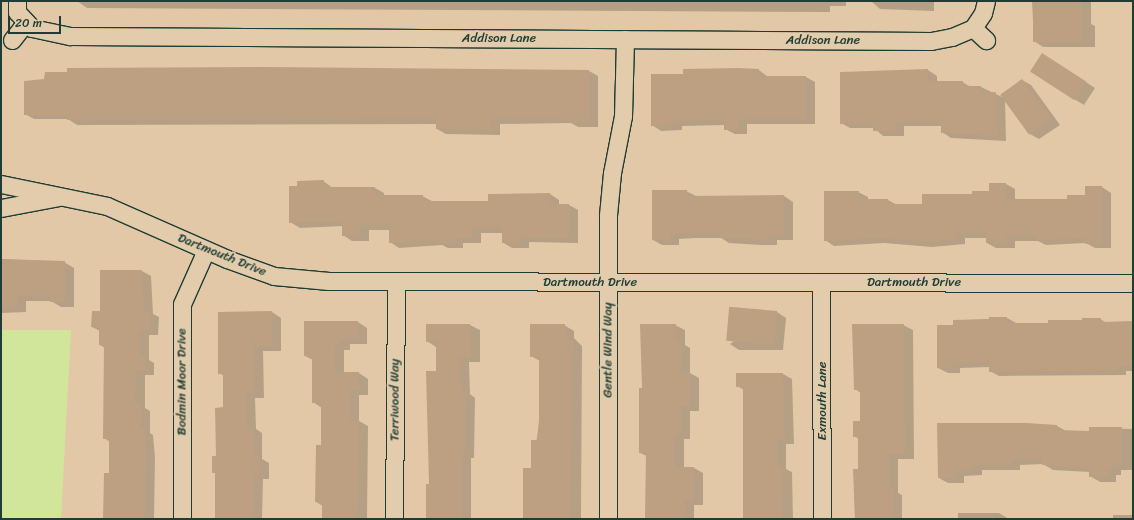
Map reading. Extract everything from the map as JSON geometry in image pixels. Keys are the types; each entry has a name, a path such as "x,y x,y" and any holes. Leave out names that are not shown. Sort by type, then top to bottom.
{"street":[{"path":"12,40 26,22 17,12 17,1"},
{"path":"986,1 983,13 974,28 986,40"},
{"name":"Addison Lane","path":"26,22 32,28 70,36 931,41 952,37 974,28"},
{"name":"Gentle Wind Way","path":"608,519 608,215 612,173 623,116 626,39"},
{"name":"Dartmouth Drive","path":"1,184 108,206 206,250 274,276 329,281 1133,283"},
{"name":"Dartmouth Drive","path":"1,208 62,196"},
{"name":"Bodmin Moor Drive","path":"182,519 182,304 206,250"},
{"name":"Terriwood Way","path":"394,519 396,281"},
{"name":"Exmouth Lane","path":"821,282 822,519"}],"green space":[{"path":"1,330 71,330 61,519 1,519"}],"building":[{"path":"1033,1 1082,1 1082,42 1033,42"},
{"path":"1042,53 1086,82 1074,100 1030,71"},
{"path":"267,67 589,70 589,122 567,122 567,119 491,119 491,130 436,129 436,119 67,120 67,115 24,115 24,81 44,79 45,72 67,72 67,68"},
{"path":"683,69 759,69 759,76 806,76 806,119 738,119 738,130 724,130 724,121 716,120 673,121 673,125 651,126 651,74 683,74"},
{"path":"928,69 928,81 963,81 963,86 981,86 981,93 996,92 997,136 941,133 941,122 895,122 895,131 873,131 873,123 840,124 840,72"},
{"path":"1022,79 1051,119 1029,135 1000,95"},
{"path":"324,180 324,187 375,187 375,195 423,195 423,201 488,201 488,194 550,193 550,204 569,204 569,238 520,237 520,243 502,243 502,228 472,228 472,238 454,238 454,243 438,243 438,240 389,243 389,225 360,225 360,236 342,236 342,221 289,223 289,186 297,186 297,181"},
{"path":"989,183 1006,183 1006,199 1067,199 1067,195 1085,195 1085,186 1102,186 1102,244 1085,244 1085,238 1036,240 1036,236 1006,236 1006,243 986,243 986,233 956,233 956,240 940,240 940,242 874,238 824,241 824,191 859,191 859,199 888,199 888,204 922,204 922,194 972,194 972,191 989,191"},
{"path":"652,190 687,190 687,196 784,195 784,235 768,235 768,240 751,240 751,238 719,238 719,233 686,233 670,235 670,240 652,240"},
{"path":"1,259 65,261 65,302 50,302 50,296 17,296 17,307 1,307"},
{"path":"100,270 142,270 144,311 150,311 149,330 140,330 140,356 145,357 145,370 136,370 135,405 141,405 141,428 144,428 146,452 145,518 140,519 103,519 104,473 109,473 109,439 103,439 104,345 99,345 99,327 91,327 92,311 100,311"},
{"path":"729,307 777,311 774,345 726,341"},
{"path":"272,311 272,346 254,346 255,393 246,393 247,426 253,426 254,456 260,456 260,474 254,474 253,519 217,519 215,518 215,473 212,473 212,456 216,456 215,408 223,407 223,374 218,374 218,312"},
{"path":"989,317 1007,317 1007,323 1048,323 1048,320 1082,320 1082,318 1101,318 1101,322 1133,321 1133,366 1117,366 1117,370 989,372 989,362 951,363 951,368 937,368 937,325 953,325 953,320 989,319"},
{"path":"304,321 358,321 358,339 341,339 341,345 335,345 335,372 359,372 359,390 350,390 350,420 359,420 357,519 322,519 322,502 315,502 316,445 321,445 321,403 312,403 312,356 304,356"},
{"path":"426,324 470,324 471,358 460,358 461,391 466,391 465,453 462,453 462,519 426,519 426,484 429,484 426,371 436,371 436,342 426,342"},
{"path":"530,324 565,324 565,335 569,335 569,340 573,340 570,519 523,519 523,468 531,468 531,440 537,440 539,420 539,357 530,357"},
{"path":"640,324 676,324 676,342 681,342 681,372 690,372 690,406 681,406 681,434 675,434 675,467 694,467 694,501 685,500 685,519 645,519 646,453 639,453 639,388 642,388"},
{"path":"852,324 904,324 905,454 889,454 889,488 893,488 893,519 855,519 853,469 858,469 858,437 853,437 853,421 860,421 860,390 854,390"},
{"path":"736,373 783,373 785,439 777,439 777,466 783,466 782,519 743,519 743,387 736,387"},
{"path":"937,423 1027,423 1057,425 1057,430 1089,431 1089,427 1122,427 1122,465 1112,465 1112,470 1107,470 1107,477 1089,477 1089,468 1042,465 1042,459 1011,460 1011,465 973,465 973,471 955,471 955,478 938,478"}]}
